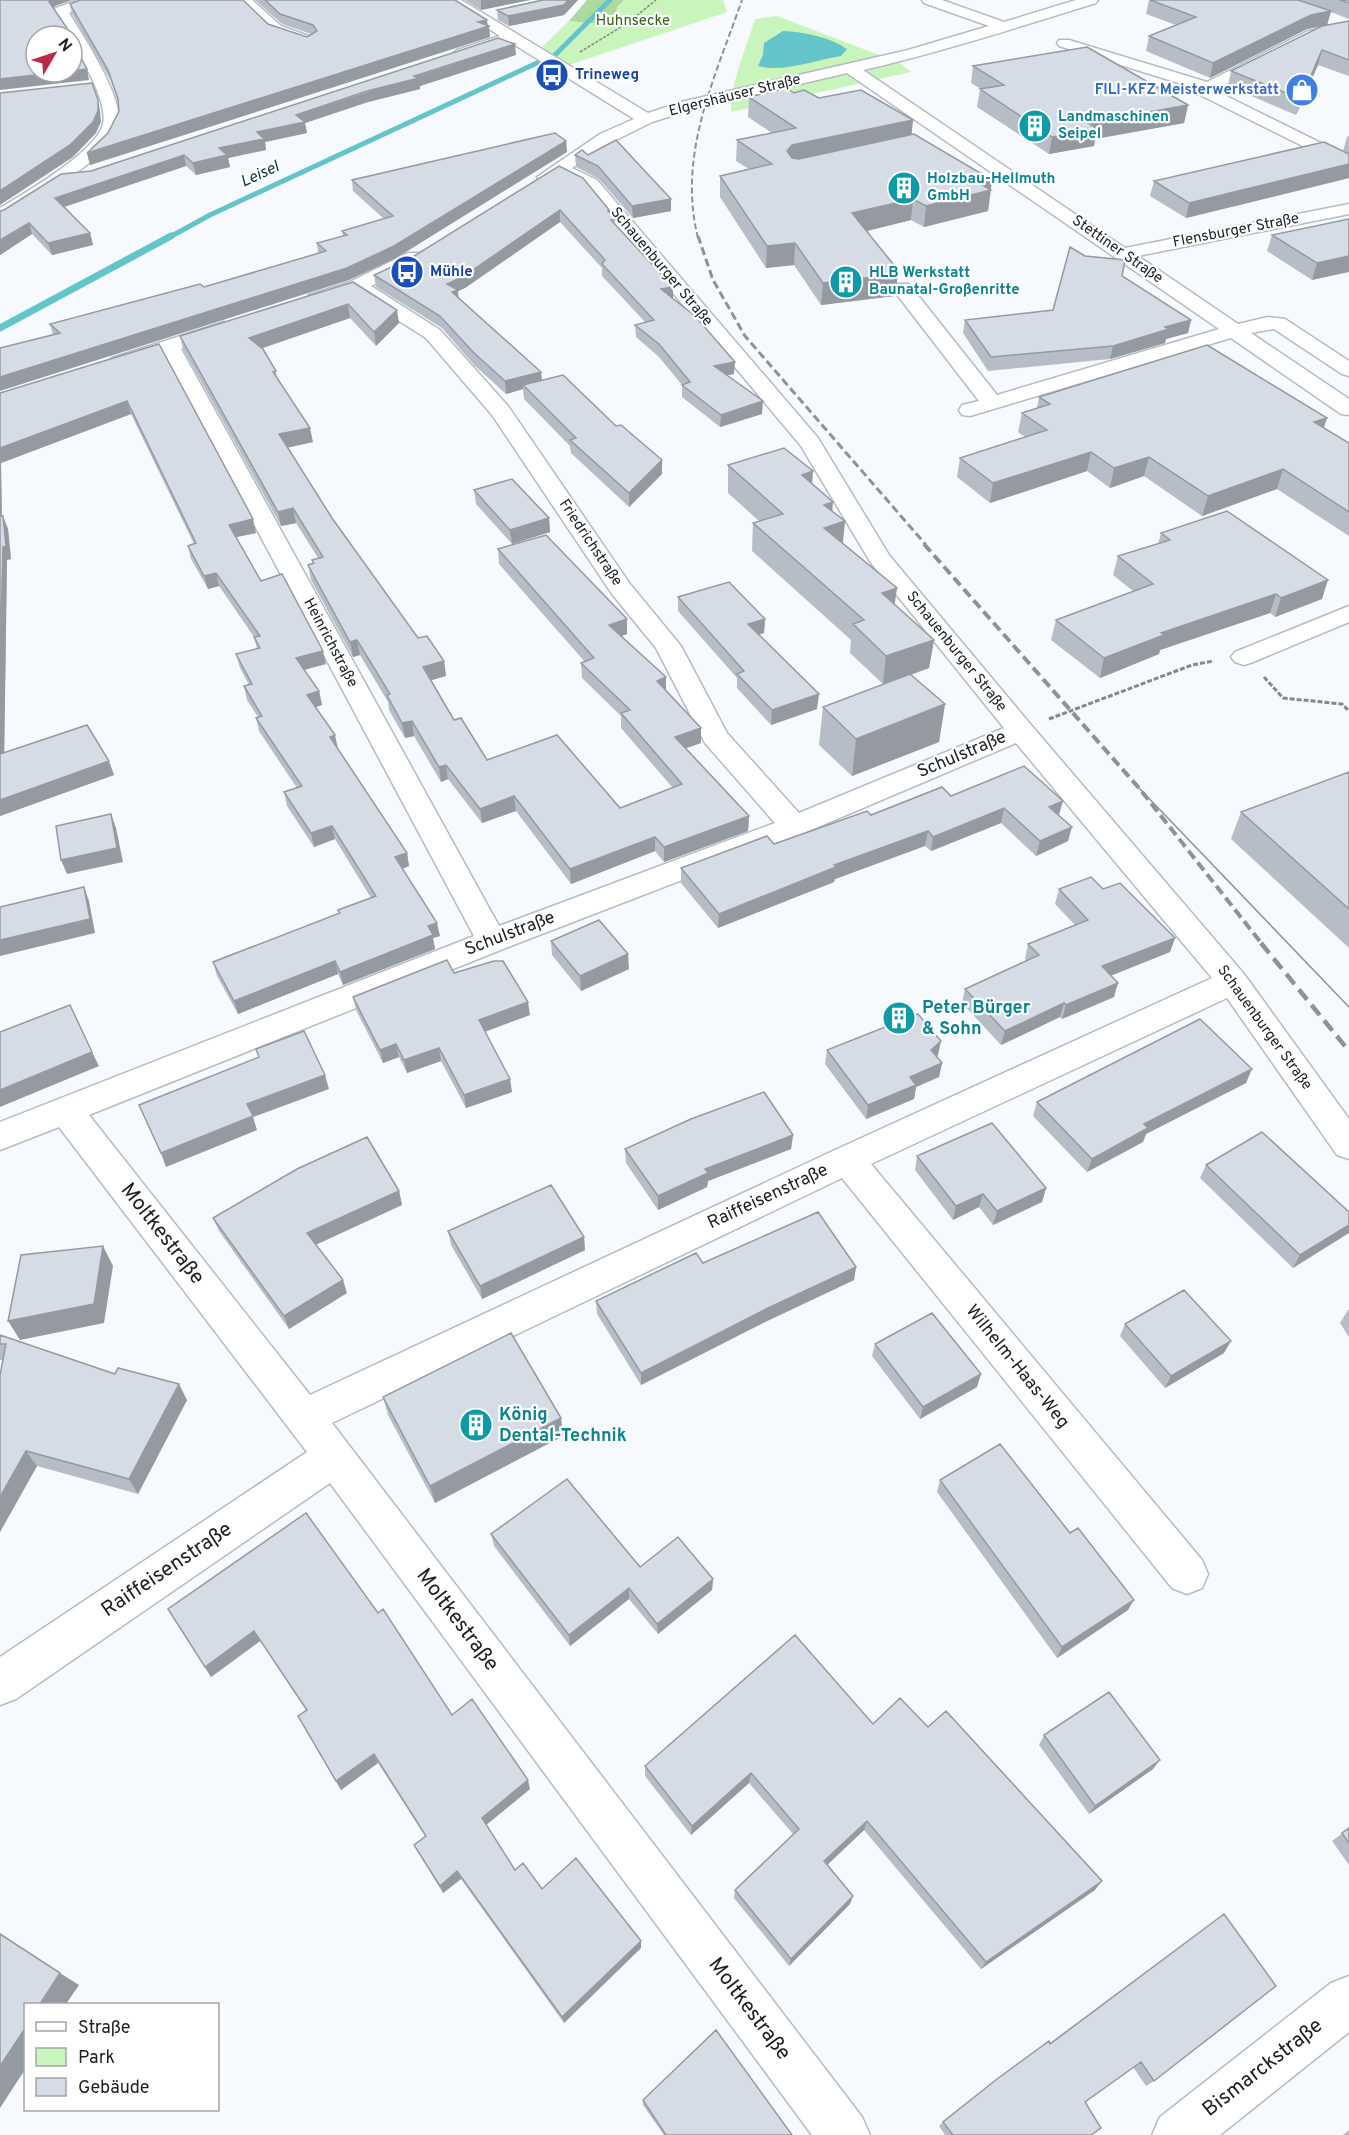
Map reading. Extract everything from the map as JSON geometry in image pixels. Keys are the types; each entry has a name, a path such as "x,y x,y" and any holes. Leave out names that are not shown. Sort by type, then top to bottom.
{"street":[{"path":"0,216 59,178 96,148 111,125 111,111 95,86 87,54 61,11 49,0"},
{"path":"61,11 91,0"},
{"path":"244,0 276,29 309,41"},
{"path":"450,0 646,119"},
{"path":"928,0 1005,27"},
{"name":"Elgershäuser Straße","path":"529,187 606,138 646,119 725,95 851,69 1005,27 1091,0"},
{"path":"478,17 500,13"},
{"path":"1328,19 1349,27"},
{"path":"1349,27 1313,34 1202,90 1349,164"},
{"path":"445,59 512,37"},
{"path":"1064,43 1208,87"},
{"name":"Stettiner Straße","path":"851,69 1349,409"},
{"path":"931,144 954,138"},
{"name":"Schauenburger Straße","path":"558,169 572,173 591,184 810,443 879,558 1021,731 1233,982 1349,1145"},
{"path":"59,178 87,176"},
{"name":"Flensburger Straße","path":"1122,254 1349,209"},
{"path":"303,303 357,286 404,264 433,246"},
{"name":"Friedrichstraße","path":"357,286 433,334 500,411 621,589 668,646 715,737 794,826"},
{"path":"902,288 992,403"},
{"path":"970,410 1233,331 1268,323 1278,323 1349,369"},
{"path":"102,367 237,324"},
{"name":"Heinrichstraße","path":"169,346 492,941"},
{"path":"1244,657 1349,613"},
{"name":"Schulstraße","path":"0,1136 492,941 794,826 1021,731"},
{"name":"Raiffeisenstraße","path":"304,1417 848,1160 1233,982"},
{"name":"Moltkestraße","path":"65,1109 304,1417 844,2135"},
{"name":"Wilhelm-Haas-Weg","path":"848,1160 1187,1574"},
{"name":"Raiffeisenstraße","path":"0,1683 334,1457"},
{"name":"Bismarckstraße","path":"1178,2135 1349,2001"}],"path":[{"path":"553,62 593,46 656,0"},
{"path":"1021,731 1192,665 1244,657 1283,698 1342,704 1349,711"}],"green space":[{"path":"587,0 624,0 618,6 610,25 569,21"},
{"name":"Huhnsecke","path":"624,0 723,0 727,12 569,65 541,48 569,21 609,25 618,6"},
{"path":"777,16 900,63 911,72 731,112 736,77 755,19"}],"water":[{"path":"783,31 816,36 833,41 847,49 841,56 799,65 778,68 758,66 763,55 764,43"}],"building":[{"path":"0,0 50,0 49,2 64,24 24,24 24,76 0,79"},
{"path":"80,0 243,0 268,24 307,37 317,31 313,25 280,14 265,0 455,0 487,20 478,22 489,26 87,153 108,133 119,111 118,99 108,70 84,28 84,24 82,24 70,4"},
{"path":"543,0 568,0 564,5 508,16 497,10"},
{"path":"1150,0 1298,0 1331,11 1311,15 1213,63 1149,36 1196,17"},
{"path":"1349,21 1349,60 1322,50 1301,99 1231,71 1322,26"},
{"path":"498,38 515,44 414,76 419,78 367,91 296,115 305,122 257,132 264,139 219,148 227,155 193,163 184,155 55,198 90,233 48,243 29,223 0,240 0,211 61,174 91,171"},
{"path":"1087,47 1188,105 1088,123 1097,129 1052,137 980,89 1004,85 973,66"},
{"path":"92,83 98,100 98,111 93,122 70,145 0,191 0,93"},
{"path":"787,88 794,93 804,90 819,98 861,90 913,120 792,145 787,151 792,158 799,159 914,134 992,180 979,183 991,190 926,206 913,199 852,213 893,264 898,274 823,283 795,243 767,246 720,176 772,164 737,140 796,128 749,97"},
{"path":"555,133 566,141 394,246 347,268 0,377 0,348 60,333 50,324 200,284 204,287 326,251 317,243 347,235 342,231 393,216 352,180"},
{"path":"616,140 671,199 632,206 598,166 575,155 582,150 588,155"},
{"path":"1324,142 1349,154 1349,164 1189,203 1154,181"},
{"path":"559,166 583,178 616,220 611,220 673,287 661,289 695,316 735,362 714,366 763,401 721,415 682,385 690,382 659,344 635,325 654,320 602,264 605,260 560,210 464,276 447,284 458,290 452,292 541,372 505,381 473,352 440,316 374,275 411,258"},
{"path":"1349,219 1349,256 1317,263 1272,235"},
{"path":"1070,247 1085,256 1125,260 1122,276 1191,320 1113,346 991,357 965,320 1053,310"},
{"path":"353,282 397,310 374,332 348,304 249,338 263,349 276,371 273,372 310,428 279,434 332,518 418,638 427,636 444,661 423,667 454,720 461,718 487,760 557,735 620,808 682,784 621,713 630,710 581,663 594,658 498,549 546,535 627,619 609,625 666,677 657,681 701,728 675,737 749,816 664,847 655,837 570,869 514,796 480,809 446,765 439,767 412,721 402,723 387,695 390,694 357,640 350,642 308,565 314,563 312,560 323,557 293,508 278,512 180,336"},
{"path":"159,344 253,519 229,525 261,581 282,574 323,651 296,658 319,691 307,695 335,735 330,737 407,853 395,857 437,923 428,926 433,935 340,972 335,961 234,1001 213,962 340,913 338,910 376,896 332,826 311,833 284,792 302,786 256,718 262,716 244,686 252,684 236,654 260,648 254,637 260,636 216,573 204,576 188,546 196,543 127,401 0,448 0,393"},
{"path":"1207,345 1327,418 1314,422 1349,443 1349,512 1283,469 1208,496 1149,457 1114,468 1091,452 993,483 960,458 1047,430 1022,413 1050,404 1039,397"},
{"path":"563,375 616,426 621,425 662,460 629,493 570,440 576,438 523,385"},
{"path":"784,448 813,471 802,475 833,502 824,505 845,521 824,528 897,588 882,593 934,640 886,656 853,624 864,620 753,523 783,514 728,465"},
{"path":"512,479 549,518 510,530 474,490"},
{"path":"1227,511 1328,580 1281,598 1276,594 1161,633 1164,635 1104,658 1056,620 1153,584 1118,556 1170,540 1161,533"},
{"path":"0,516 3,516 6,546 3,547 0,670"},
{"path":"729,582 765,619 748,624 819,694 772,710 737,674 744,671 678,597"},
{"path":"910,674 945,704 856,739 823,707"},
{"path":"87,725 109,761 0,800 0,754"},
{"path":"1024,766 1063,801 1049,807 1072,827 1040,841 1004,808 933,837 928,831 834,865 836,867 719,914 681,868 767,836 774,844 867,811 871,815 942,787 951,796"},
{"path":"1349,772 1349,909 1241,812"},
{"path":"111,814 117,848 61,860 56,826"},
{"path":"1091,877 1103,889 1120,883 1175,938 1102,966 1118,983 1066,1005 1064,1003 1005,1031 965,989 1039,955 1028,944 1088,920 1059,889"},
{"path":"84,887 90,919 0,940 0,907"},
{"path":"599,920 628,954 580,976 551,941"},
{"path":"447,960 454,973 494,961 503,961 528,1002 479,1020 510,1079 464,1095 439,1048 404,1060 396,1044 380,1050 353,997"},
{"path":"70,1005 92,1052 0,1090 0,1032"},
{"path":"918,1014 941,1041 931,1050 942,1063 910,1077 916,1085 868,1105 827,1050"},
{"path":"1200,1019 1252,1069 1144,1124 1148,1128 1092,1159 1037,1102"},
{"path":"304,1031 325,1075 247,1104 253,1116 161,1153 139,1105 259,1057 256,1049"},
{"path":"764,1092 793,1135 705,1169 708,1173 658,1196 625,1149 691,1119"},
{"path":"992,1123 1046,1188 997,1211 983,1194 956,1206 917,1156"},
{"path":"1262,1132 1349,1212 1349,1225 1300,1255 1206,1165"},
{"path":"367,1137 399,1191 307,1233 343,1280 284,1316 213,1218 297,1169"},
{"path":"551,1185 584,1237 480,1286 448,1231"},
{"path":"818,1212 856,1267 766,1309 641,1373 596,1301 696,1253 703,1263"},
{"path":"103,1246 94,1304 8,1321 21,1255"},
{"path":"1184,1290 1231,1341 1171,1376 1125,1324"},
{"path":"932,1313 981,1374 923,1407 875,1344"},
{"name":"König Dental-Technik","path":"511,1333 561,1418 430,1486 383,1397"},
{"path":"0,1335 115,1374 118,1368 179,1384 129,1479 26,1451 0,1497 0,1375 6,1344 0,1344"},
{"path":"1000,1444 1070,1533 1078,1528 1134,1600 1062,1647 940,1480"},
{"path":"567,1479 640,1567 678,1537 713,1579 657,1624 629,1588 569,1635 491,1534"},
{"path":"306,1513 378,1613 383,1609 452,1715 472,1699 528,1780 482,1818 515,1870 523,1863 542,1889 576,1858 641,1941 562,2017 457,1871 440,1886 414,1845 426,1836 374,1754 336,1781 298,1716 307,1710 254,1631 205,1667 168,1609"},
{"path":"795,1635 873,1724 900,1698 928,1727 946,1711 1102,1881 986,1962 867,1821 824,1861 853,1896 791,1959 735,1890 799,1829 751,1773 692,1826 645,1766"},
{"path":"1109,1692 1160,1760 1095,1806 1044,1735"},
{"path":"1349,1828 1349,1843 1342,1833"},
{"path":"1224,1914 1276,1986 1154,2081 1141,2062 1085,2102 1101,2128 1091,2135 953,2135 943,2122 997,2079 1049,2041 1050,2044"},
{"path":"0,1934 60,1973 41,2003 24,2003 24,2030 0,2066"},
{"path":"716,2030 792,2135 666,2135 643,2100"}],"waterway":[{"name":"Leisel","path":"555,55 610,0"},
{"name":"Leisel","path":"168,238 210,215 539,62"},
{"name":"Leisel","path":"0,328 171,236"}],"tram line":[{"path":"1139,788 1349,1007"}],"railway":[{"path":"698,238 693,207 692,176 696,146 711,87 742,0"},
{"path":"698,236 713,280 745,336 926,545"},
{"path":"924,544 1139,788 1262,944"},
{"path":"1261,943 1349,1051"}],"place":[{"name":"Trineweg","path":"552,75"},
{"name":"FILI-KFZ Meisterwerkstatt","path":"1302,90"},
{"name":"Landmaschinen Seipel","path":"1035,126"},
{"name":"Holzbau-Hellmuth GmbH","path":"904,188"},
{"name":"Mühle","path":"407,272"},
{"name":"HLB Werkstatt Baunatal-Großenritte","path":"846,282"},
{"name":"Peter Bürger & Sohn","path":"899,1018"},
{"name":"König Dental-Technik","path":"476,1425"}]}
